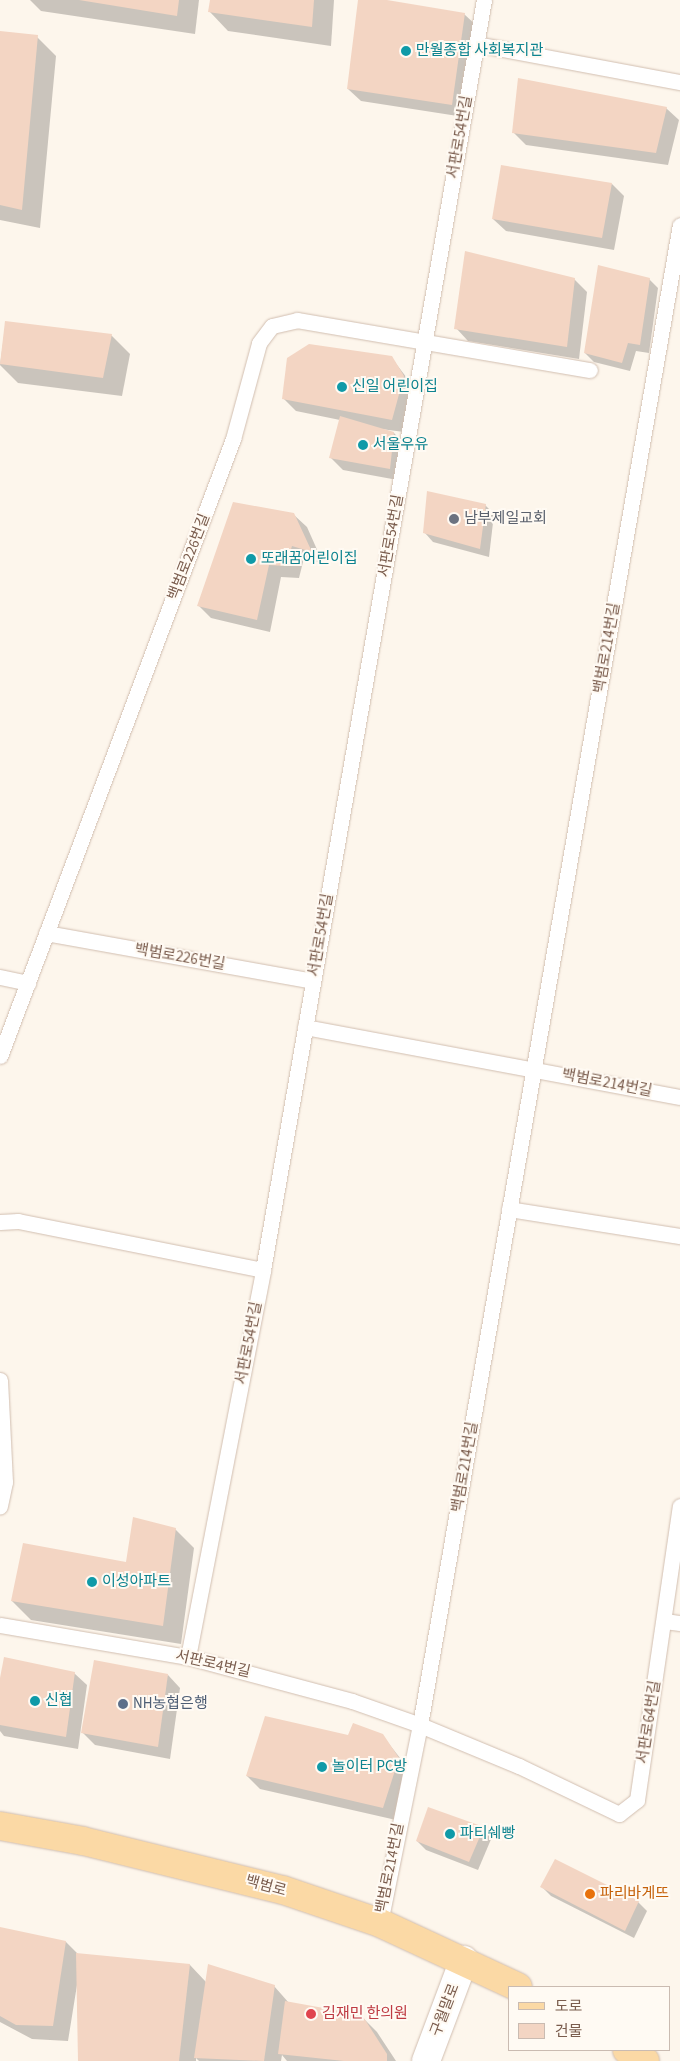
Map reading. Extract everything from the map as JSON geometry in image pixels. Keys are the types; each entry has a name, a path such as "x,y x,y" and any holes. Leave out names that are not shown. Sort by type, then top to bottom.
{"main road":[{"name":"백범로","path":"0,1826 83,1841 283,1890 380,1923 464,1960 516,1986"},
{"path":"629,2051 645,2061"}],"street":[{"name":"구월말로","path":"426,2061 464,1960"}],"lane":[{"name":"서판로54번길","path":"188,1658 263,1270 484,0"},
{"path":"476,44 680,82"},
{"name":"백범로214번길","path":"380,1923 420,1724 680,225"},
{"name":"백범로226번길","path":"0,1056 233,439 259,343 272,326 297,320 590,370"},
{"name":"백범로226번길","path":"46,933 313,981"},
{"path":"0,977 28,983"},
{"path":"305,1027 534,1070"},
{"name":"백범로214번길","path":"534,1070 680,1097"},
{"path":"510,1209 680,1236"},
{"path":"0,1222 18,1221 263,1270"},
{"path":"0,1380 2,1459 5,1482 0,1506"},
{"name":"서판로64번길","path":"420,1724 519,1766 619,1814 638,1800 672,1622 680,1506"},
{"name":"서판로4번길","path":"0,1625 188,1658 265,1676 420,1724"}],"building":[{"path":"79,0 179,0 177,16"},
{"path":"210,0 314,0 312,27 208,12"},
{"name":"만월종합 사회복지관","path":"358,0 387,0 465,13 452,105 347,89"},
{"path":"0,31 38,35 22,210 0,205"},
{"path":"518,78 667,107 656,153 512,133"},
{"path":"501,165 612,183 602,238 492,219"},
{"path":"465,251 575,278 567,347 454,329"},
{"path":"598,265 650,278 640,345 628,343 622,363 584,353"},
{"path":"5,321 112,334 103,378 0,364"},
{"name":"신일 어린이집","path":"309,344 392,356 404,376 392,420 282,399 287,358"},
{"name":"서울우유","path":"340,416 394,432 390,469 329,458"},
{"name":"남부제일교회","path":"427,491 486,504 480,549 423,533"},
{"name":"또래꿈어린이집","path":"233,502 294,513 312,552 292,546 286,566 269,565 257,620 197,606"},
{"name":"이성아파트","path":"133,1517 176,1528 163,1626 11,1601 23,1543 126,1562"},
{"name":"신협","path":"4,1657 75,1672 66,1737 0,1725 0,1678"},
{"path":"94,1660 168,1674 158,1747 81,1733"},
{"name":"놀이터 PC방","path":"265,1716 348,1735 353,1723 383,1734 399,1758 383,1808 246,1776"},
{"name":"파티쉐빵","path":"428,1807 484,1827 469,1862 416,1841"},
{"name":"파리바게뜨","path":"555,1859 639,1901 625,1931 540,1887"},
{"path":"0,1927 66,1941 53,2026 16,2025 0,2016"},
{"path":"76,1953 190,1964 179,2061 78,2061"},
{"path":"208,1964 275,1985 264,2061 194,2058"},
{"path":"285,2001 362,2015 387,2054 387,2061 344,2061 278,2054"}],"place":[{"name":"만월종합 사회복지관","path":"406,51"},
{"name":"신일 어린이집","path":"342,387"},
{"name":"서울우유","path":"363,445"},
{"name":"남부제일교회","path":"454,519"},
{"name":"또래꿈어린이집","path":"251,559"},
{"name":"이성아파트","path":"92,1582"},
{"name":"신협","path":"35,1701"},
{"name":"NH농협은행","path":"123,1704"},
{"name":"놀이터 PC방","path":"322,1767"},
{"name":"파티쉐빵","path":"450,1834"},
{"name":"파리바게뜨","path":"590,1894"},
{"name":"김재민 한의원","path":"311,2014"}]}
